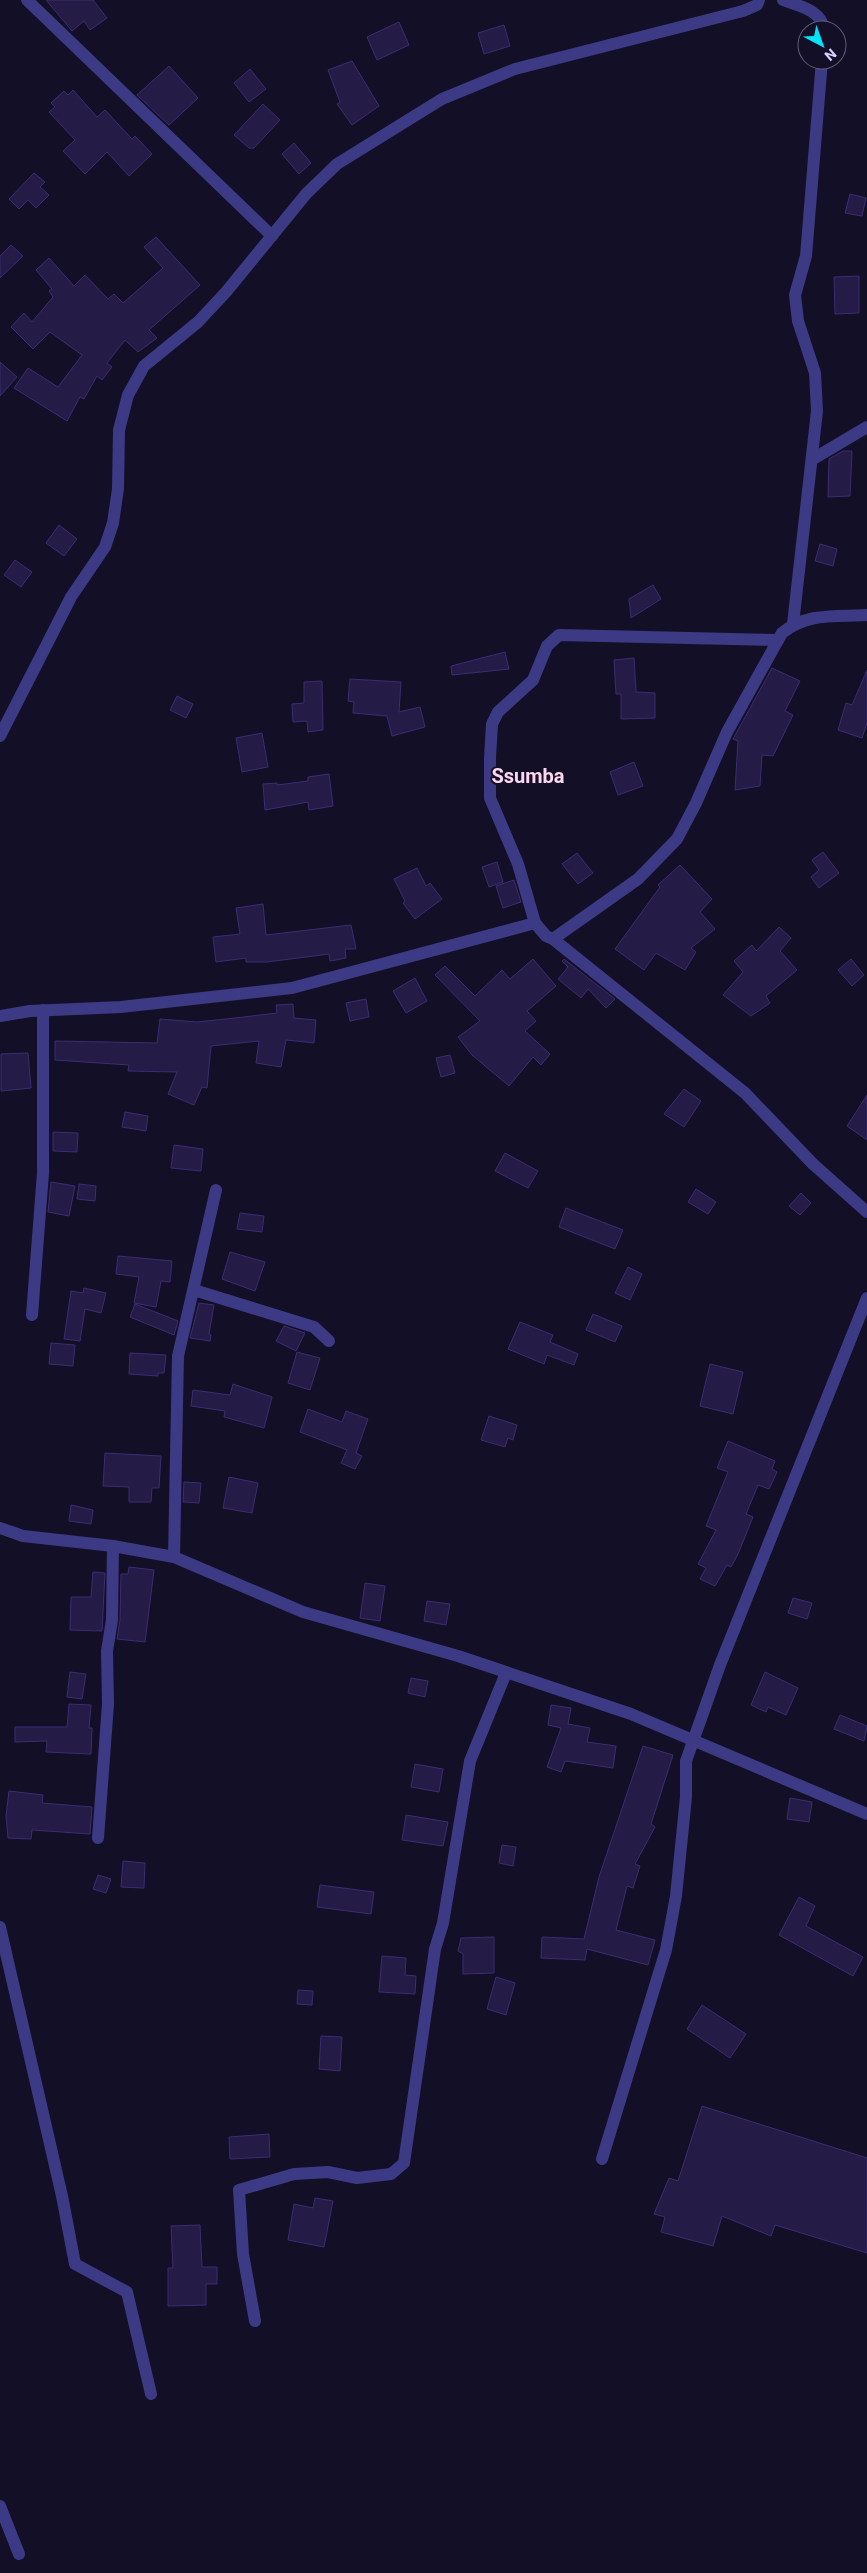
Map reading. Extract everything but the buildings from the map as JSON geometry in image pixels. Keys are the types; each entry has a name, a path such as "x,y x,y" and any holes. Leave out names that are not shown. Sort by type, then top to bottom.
{"street":[{"path":"27,0 272,236"},
{"path":"0,736 71,596 105,547 113,523 118,489 118,430 128,395 144,366 198,322 226,292 306,194 337,164 442,99 515,69 743,11 757,5 759,0"},
{"path":"783,0 814,12 821,20"},
{"path":"793,624 817,411 815,373 798,321 795,296 806,256 821,70"},
{"path":"813,459 867,427"},
{"path":"553,939 638,879 677,839 696,803 727,732 782,633 793,624 809,618 867,615"},
{"path":"778,640 559,635 547,646 533,680 498,712 492,724 490,798 518,864 535,922 546,936 553,939 745,1093 813,1164 867,1212"},
{"path":"1,1013 121,1007 292,988 535,922"},
{"path":"32,1315 43,1173 43,1010"},
{"path":"174,1557 178,1356 216,1190"},
{"path":"194,1290 314,1327 328,1341"},
{"path":"602,2159 666,1950 676,1896 686,1797 686,1762 720,1665 867,1298"},
{"path":"0,1528 23,1536 114,1546 174,1557 303,1612 458,1656 631,1714 867,1814"},
{"path":"98,1838 108,1704 107,1651 112,1620 114,1546"},
{"path":"255,2321 243,2254 239,2190 294,2174 328,2172 357,2178 391,2174 404,2163 432,1968 444,1923 470,1761 506,1673"},
{"path":"0,1927 62,2196 74,2264 127,2292 151,2394"},
{"path":"0,2506 19,2554"}],"district":[{"name":"Ssumba","path":"528,776"}]}
